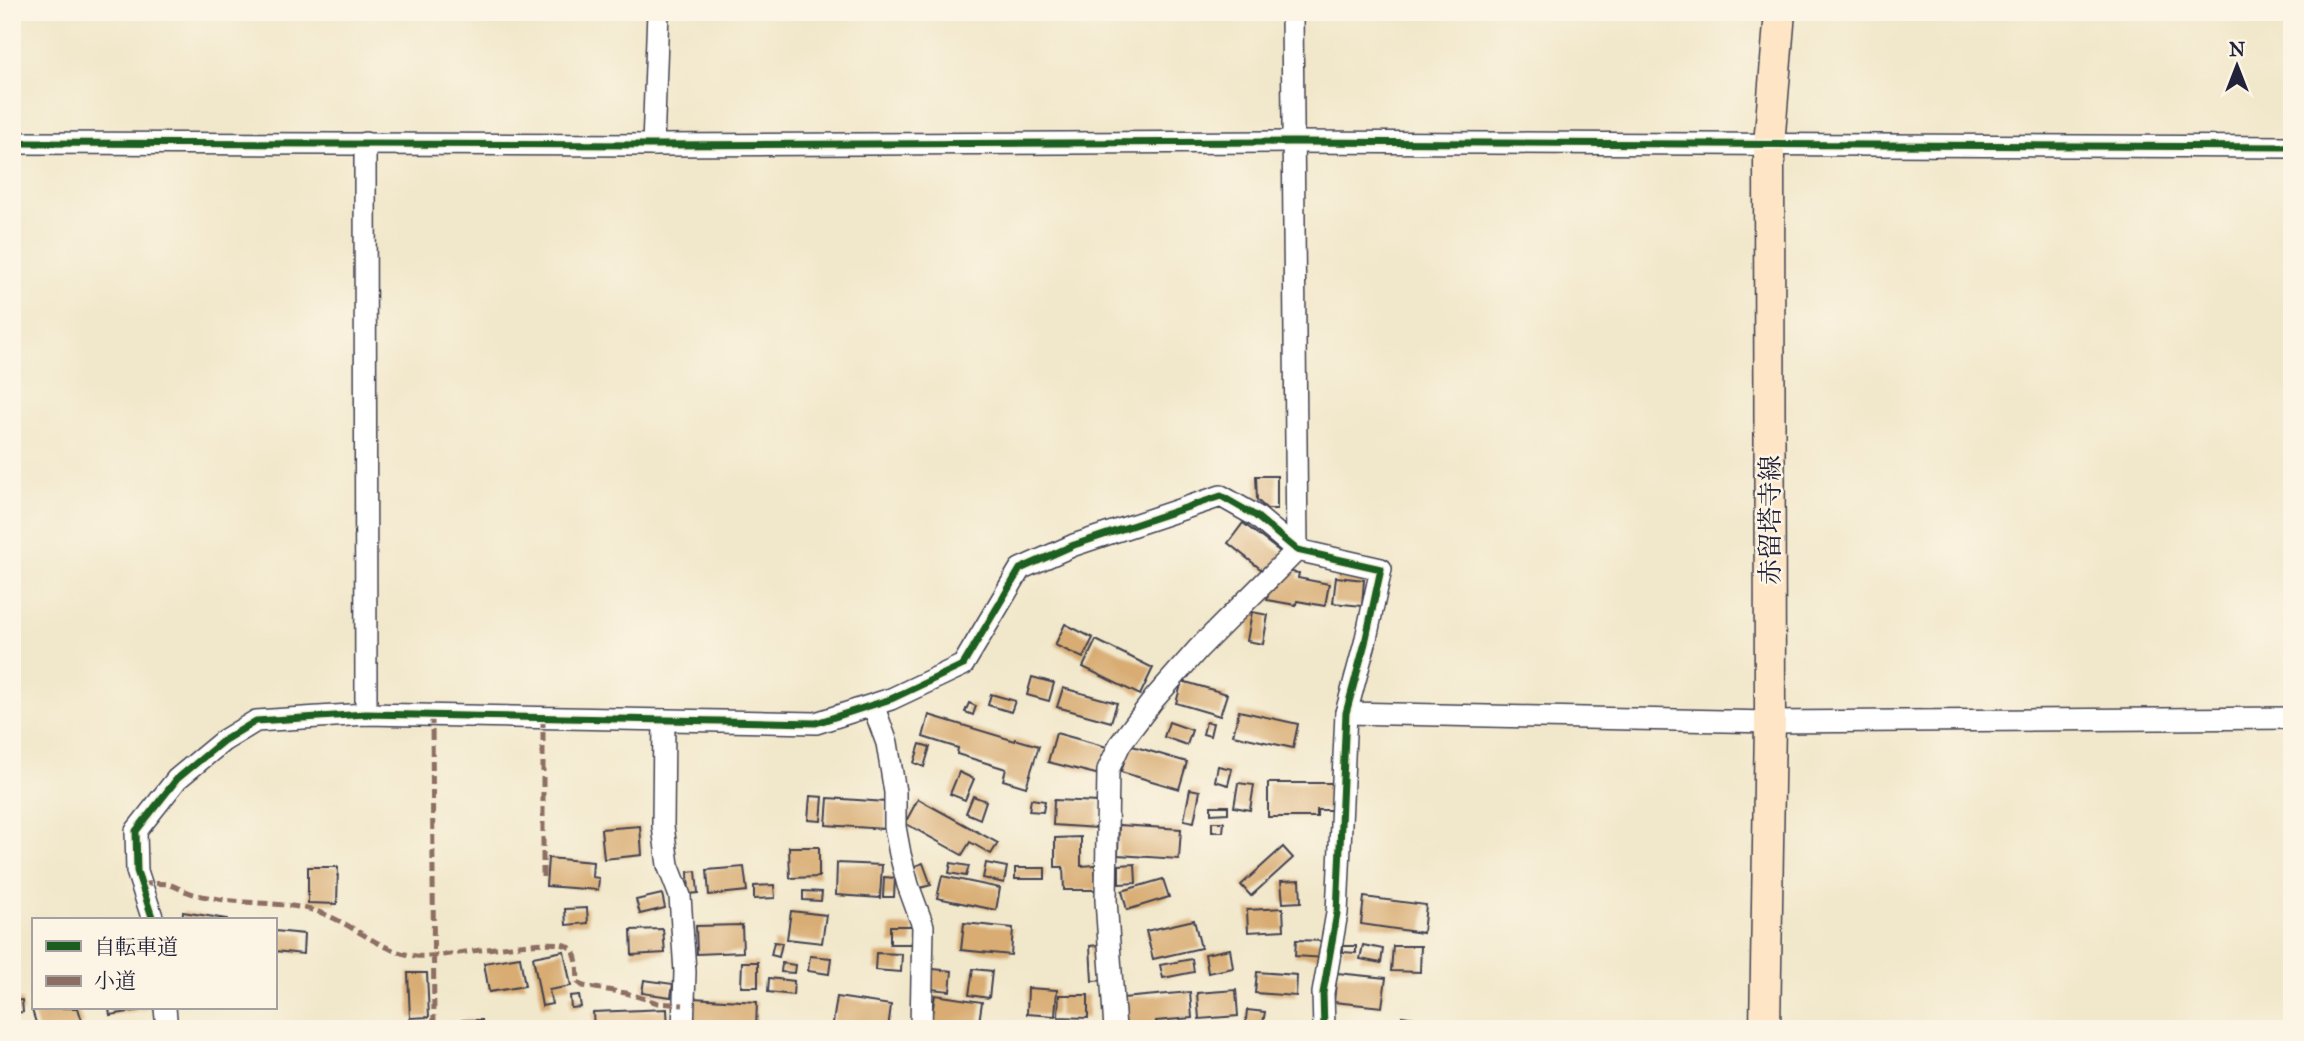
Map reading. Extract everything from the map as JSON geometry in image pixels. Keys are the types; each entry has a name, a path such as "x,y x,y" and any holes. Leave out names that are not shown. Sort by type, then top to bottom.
{"main road":[{"name":"赤留塔寺線","path":"1765,1029 1770,722 1769,145 1780,12"}],"street":[{"path":"653,145 658,12"},
{"path":"1115,1029 1106,901 1108,770 1120,744 1154,699 1198,649 1297,550 1292,12"},
{"path":"12,143 653,145 1292,142 2292,147"},
{"path":"365,143 366,714"},
{"path":"152,918 137,870 136,831 177,779 223,741 256,720 366,714 816,723 891,699 963,666 1020,569 1074,544 1221,496 1256,516 1297,550 1381,569 1346,713 1337,913 1323,993 1324,1029"},
{"path":"873,705 887,743 895,792 895,827 900,854 923,926 921,1029"},
{"path":"1346,713 1770,722 2292,718"},
{"path":"664,720 663,826 666,854 681,905 685,972 683,1029"},
{"path":"165,1010 167,1029"}],"building":[{"path":"1256,476 1277,476 1277,509 1267,509 1257,500"},
{"path":"1243,523 1283,554 1267,574 1228,543"},
{"path":"1284,571 1299,573 1298,578 1329,584 1325,606 1267,600 1270,586 1276,587 1278,575"},
{"path":"1336,577 1364,580 1362,606 1333,603"},
{"path":"1252,612 1268,615 1263,644 1247,641"},
{"path":"1065,624 1093,638 1083,658 1055,645"},
{"path":"1096,640 1153,668 1140,695 1083,667"},
{"path":"1032,677 1054,683 1049,701 1027,695"},
{"path":"1182,681 1227,694 1220,716 1176,703"},
{"path":"1063,688 1117,703 1111,722 1057,707"},
{"path":"991,694 1015,701 1011,712 988,705"},
{"path":"969,703 976,706 973,715 965,712"},
{"path":"1239,711 1298,724 1293,748 1233,735"},
{"path":"929,715 1039,746 1026,787 1003,780 1006,769 957,754 958,748 923,737"},
{"path":"1169,722 1192,730 1187,745 1164,737"},
{"path":"1206,722 1213,723 1210,736 1203,734"},
{"path":"1056,733 1107,747 1100,775 1048,762"},
{"path":"920,744 930,747 924,767 914,763"},
{"path":"1129,745 1187,762 1179,789 1121,772"},
{"path":"1218,766 1232,769 1228,785 1215,781"},
{"path":"959,772 974,779 965,800 950,794"},
{"path":"1238,783 1254,785 1250,810 1234,807"},
{"path":"1268,783 1333,783 1333,810 1317,810 1317,817 1268,817"},
{"path":"1190,789 1200,791 1194,822 1184,820"},
{"path":"810,796 823,797 821,821 808,820"},
{"path":"973,796 986,801 980,819 966,813"},
{"path":"828,798 886,802 885,829 826,825"},
{"path":"918,799 998,843 991,854 970,842 962,855 905,823"},
{"path":"1031,799 1045,801 1043,812 1029,811"},
{"path":"1054,800 1099,802 1097,828 1053,825"},
{"path":"1211,806 1228,806 1228,813 1211,814"},
{"path":"1212,822 1224,822 1223,832 1212,832"},
{"path":"1119,825 1181,829 1179,859 1118,855"},
{"path":"640,826 642,855 604,859 601,829"},
{"path":"1081,837 1081,866 1095,865 1096,890 1064,890 1063,867 1055,867 1055,838"},
{"path":"789,847 819,847 819,877 790,878"},
{"path":"1283,847 1293,858 1251,896 1241,885"},
{"path":"548,858 593,862 592,877 599,878 598,890 546,886"},
{"path":"837,863 882,865 880,898 836,895"},
{"path":"923,863 931,885 920,888 912,867"},
{"path":"951,863 969,866 966,876 949,873"},
{"path":"986,863 1007,867 1004,883 983,878"},
{"path":"1135,864 1136,883 1119,884 1119,865"},
{"path":"308,867 338,867 337,904 308,903"},
{"path":"744,867 747,891 709,895 707,870"},
{"path":"1015,868 1045,868 1045,879 1015,879"},
{"path":"696,871 698,893 689,894 688,872"},
{"path":"942,876 1000,888 996,910 937,898"},
{"path":"884,877 895,878 894,897 883,897"},
{"path":"1163,879 1169,897 1127,910 1122,891"},
{"path":"1300,880 1301,902 1283,903 1281,881"},
{"path":"774,885 775,898 754,899 754,886"},
{"path":"803,891 822,892 821,901 803,900"},
{"path":"662,894 665,908 640,914 636,900"},
{"path":"1364,897 1426,905 1423,933 1361,924"},
{"path":"587,908 588,923 566,925 565,909"},
{"path":"1283,908 1284,930 1248,932 1247,910"},
{"path":"791,911 826,915 822,943 787,939"},
{"path":"183,912 221,918 182,918"},
{"path":"1194,920 1201,948 1153,959 1146,931"},
{"path":"964,923 1013,928 1011,955 961,950"},
{"path":"742,925 743,952 697,954 696,926"},
{"path":"890,926 913,926 912,944 890,944"},
{"path":"663,929 665,953 632,955 631,930"},
{"path":"276,931 304,934 303,954 276,951"},
{"path":"1296,940 1325,941 1325,958 1295,956"},
{"path":"774,942 782,943 779,957 771,955"},
{"path":"1107,944 1109,980 1092,981 1090,946"},
{"path":"1363,945 1383,949 1381,963 1360,959"},
{"path":"1343,946 1356,946 1356,953 1343,952"},
{"path":"1393,946 1421,946 1420,972 1391,971"},
{"path":"1230,949 1233,968 1208,973 1205,954"},
{"path":"564,951 571,986 549,990 552,1004 542,1006 533,957"},
{"path":"876,953 902,954 901,972 875,970"},
{"path":"810,956 831,958 829,974 808,971"},
{"path":"520,957 525,986 489,992 484,963"},
{"path":"1192,959 1194,972 1163,978 1160,965"},
{"path":"742,962 758,962 758,987 741,987"},
{"path":"782,963 795,965 794,973 781,972"},
{"path":"933,969 952,971 950,991 931,989"},
{"path":"973,969 992,971 989,998 969,995"},
{"path":"1257,972 1297,975 1296,996 1255,993"},
{"path":"408,973 427,973 429,1017 410,1018"},
{"path":"1337,973 1386,978 1382,1007 1334,1002"},
{"path":"769,978 794,981 793,995 768,992"},
{"path":"644,980 673,984 671,997 642,993"},
{"path":"1028,988 1057,990 1055,1016 1027,1014"},
{"path":"1236,990 1238,1016 1199,1019 1197,993"},
{"path":"1190,992 1192,1018 1156,1021 1157,1029 1126,1029 1123,998"},
{"path":"579,995 581,1007 571,1008 570,996"},
{"path":"935,995 982,1002 978,1029 930,1025"},
{"path":"1059,995 1088,995 1088,1018 1058,1017"},
{"path":"837,997 891,1005 888,1029 832,1029"},
{"path":"692,998 757,1002 756,1029 690,1029"},
{"path":"22,1000 23,1012 12,1013 12,1001"},
{"path":"667,1009 668,1029 594,1029 593,1012"},
{"path":"32,1010 79,1010 83,1024 70,1029 38,1029"},
{"path":"109,1010 141,1010 110,1015"},
{"path":"1247,1010 1265,1012 1262,1029 1245,1029"},
{"path":"1402,1016 1472,1027 1472,1029 1400,1029"},
{"path":"462,1020 482,1020 482,1029 462,1029"},
{"path":"986,1021 1000,1024 999,1029 983,1029"},
{"path":"827,1024 827,1029 805,1029 805,1025"}],"marked path":[{"path":"432,715 434,1029"},
{"path":"543,717 543,882"},
{"path":"141,884 168,884 203,896 311,910 335,919 380,944 416,956 542,943 558,944 572,950 577,963 578,982 583,986 626,993 658,1003 683,1005"}],"cycle path":[{"path":"12,143 653,145 1292,142 2292,147"},
{"path":"152,918 137,871 136,831 177,779 223,741 256,721 366,714 816,723 891,699 963,665 1020,569 1074,545 1221,496 1256,516 1297,550 1381,569 1346,713 1337,913 1323,993 1324,1029"}]}
